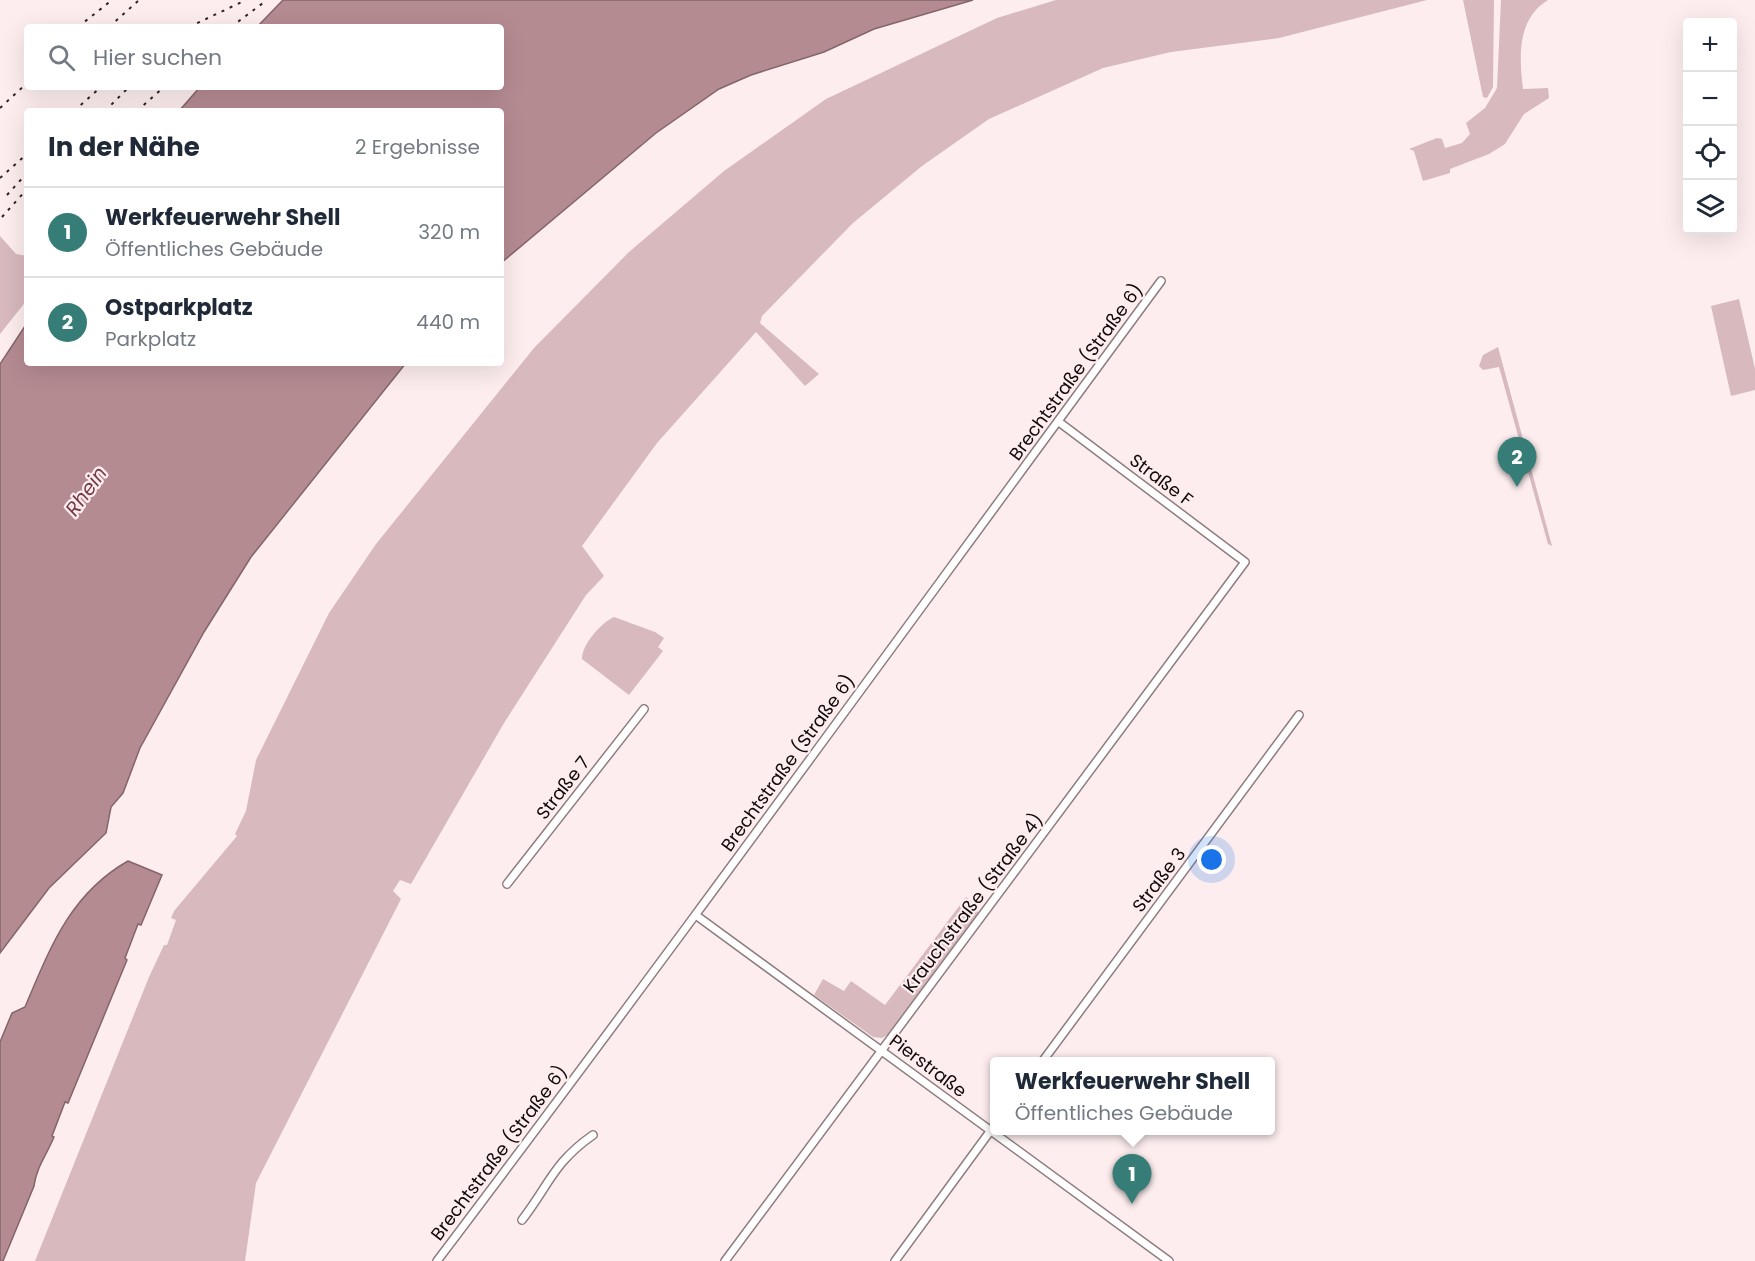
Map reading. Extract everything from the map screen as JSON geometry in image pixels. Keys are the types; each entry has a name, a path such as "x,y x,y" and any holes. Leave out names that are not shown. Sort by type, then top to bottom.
{"street":[{"name":"Brechtstraße (Straße 6)","path":"437,1261 697,916 824,737 1161,281"},
{"name":"Straße F","path":"1059,422 1245,562"},
{"name":"Krauchstraße (Straße 4)","path":"725,1261 1245,562"},
{"name":"Straße 7","path":"507,884 644,710"},
{"name":"Straße 3","path":"1046,1057 1299,715"},
{"name":"Pierstraße","path":"697,916 990,1127"},
{"path":"895,1261 990,1131"},
{"path":"522,1220 539,1198 562,1159 593,1135"},
{"name":"Pierstraße","path":"1001,1135 1169,1261"}],"shaded area":[{"path":"1056,0 1427,0 1279,38 1171,52 1103,68 989,119 922,166 853,223 762,316 760,323 819,374 805,386 756,332 657,443 582,546 604,576 586,595 504,723 411,884 400,880 393,891 401,899 256,1183 245,1261 35,1261 149,977 164,945 167,945 176,920 171,918 174,911 237,836 235,834 246,811 256,760 329,613 376,544 534,348 629,252 724,171 826,99 997,18"},
{"path":"1463,0 1494,0 1493,87 1487,98 1483,97"},
{"path":"1501,0 1548,0 1530,17 1525,28 1521,64 1523,89 1548,88 1549,98 1524,114 1505,144 1489,154 1450,169 1450,173 1423,181 1414,151 1409,149 1437,138 1442,139 1445,148 1462,143 1470,134 1466,123 1485,108 1497,88"},
{"path":"0,236 16,254 24,255 24,304 0,334"},
{"path":"1739,299 1755,369 1755,390 1731,396 1711,306"},
{"path":"1498,347 1552,546 1548,544 1499,367 1483,370 1479,366 1483,355"},
{"path":"614,617 655,632 664,638 658,647 663,651 629,695 582,659 585,647 593,635"},
{"path":"966,897 975,904 978,913 889,1034 882,1038 873,1037 814,995 823,979 844,991 851,981 885,1005"}],"water":[{"path":"283,0 973,0 874,29 824,52 751,75 719,89 656,133 504,260 504,108 182,108 197,90 504,90 504,24 260,24"},
{"name":"Rhein","path":"24,328 24,366 404,366 251,557 204,632 140,748 123,793 111,807 106,833 49,888 0,953 0,364"},
{"path":"128,861 162,875 141,925 138,924 125,958 127,960 68,1103 65,1102 52,1136 54,1137 39,1167 34,1186 3,1261 0,1261 0,1042 12,1013 25,1007 43,964 64,924 91,889"}],"railway":[{"path":"82,24 112,0"},
{"path":"112,24 139,0"},
{"path":"195,24 246,0"},
{"path":"235,24 267,0"},
{"path":"0,108 24,86"},
{"path":"77,108 98,90"},
{"path":"108,108 126,90"},
{"path":"140,108 161,90"},
{"path":"0,178 24,157"},
{"path":"7,195 24,176"},
{"path":"2,217 24,192"}],"place":[{"name":"Ostparkplatz","path":"1517,487"},
{"name":"Werkfeuerwehr Shell","path":"1132,1204"}]}
